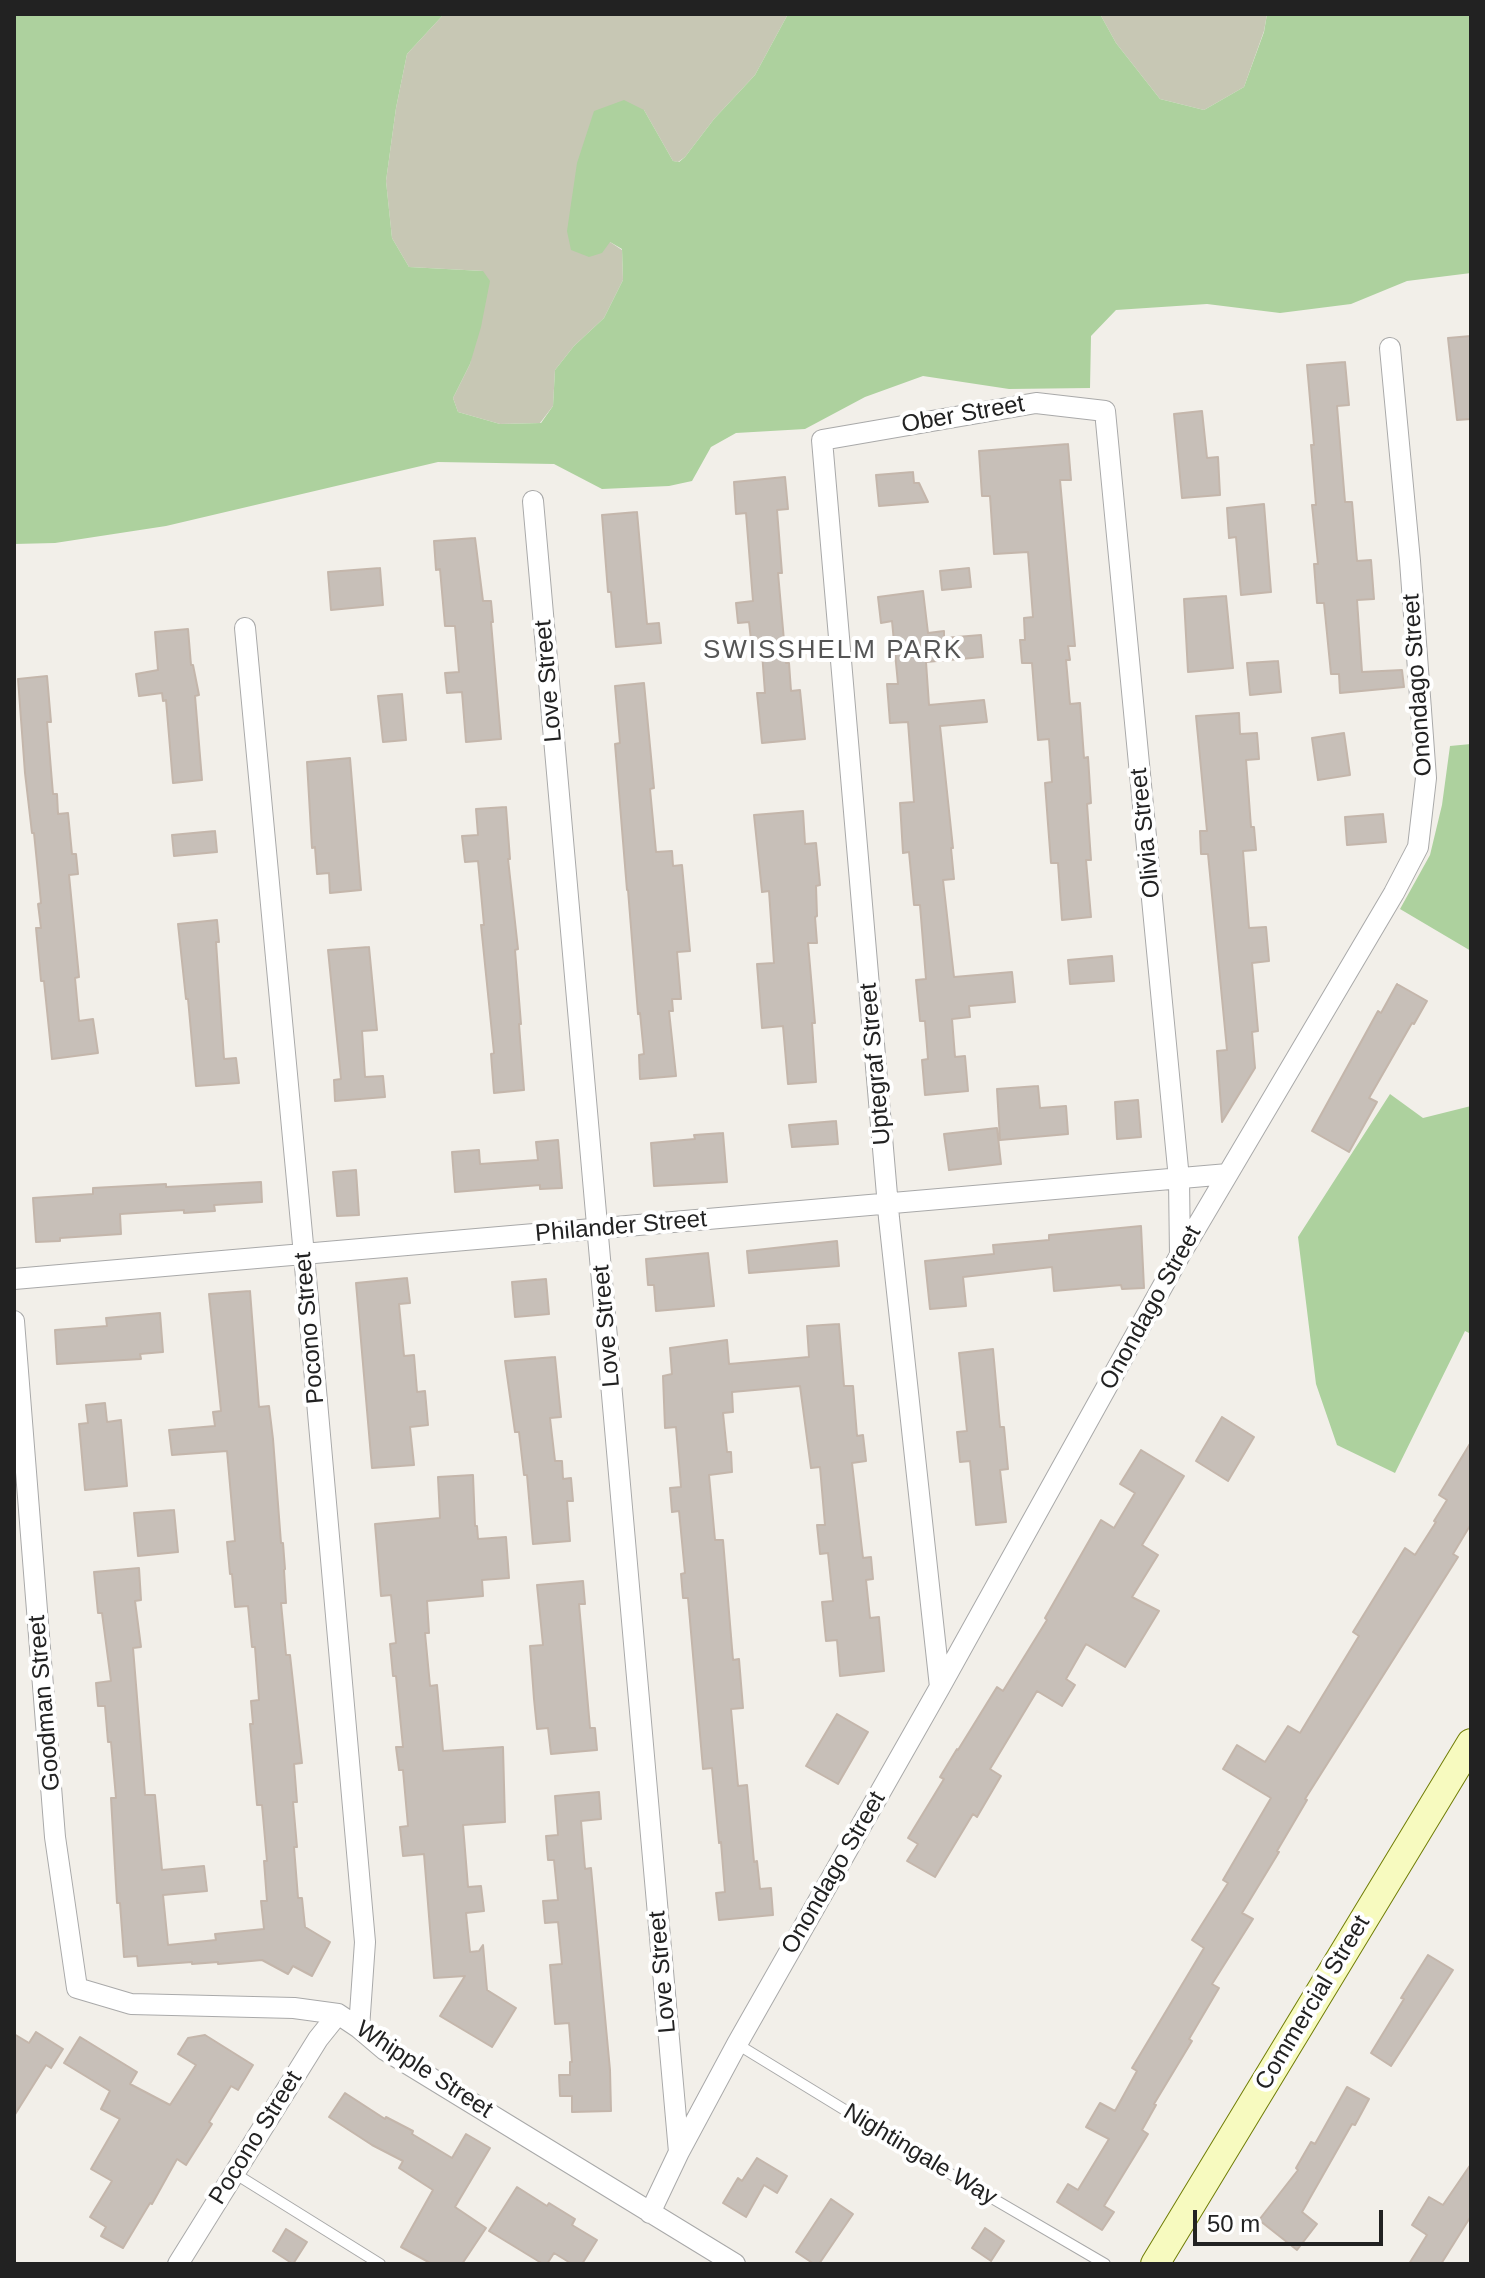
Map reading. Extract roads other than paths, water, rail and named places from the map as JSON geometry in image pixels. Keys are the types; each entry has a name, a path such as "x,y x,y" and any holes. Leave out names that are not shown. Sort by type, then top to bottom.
{"main road":[{"name":"Commercial Street","path":"1155,2264 1471,1743"}],"street":[{"name":"Onondago Street","path":"650,2213 737,2044 1180,1255 1394,893 1418,847 1426,778 1390,348"},
{"name":"Ober Street","path":"822,440 1036,403 1105,411"},
{"name":"Olivia Street","path":"1105,411 1179,1179 1180,1255"},
{"name":"Uptegraf Street","path":"822,440 888,1204 940,1687"},
{"name":"Love Street","path":"533,501 679,2152"},
{"name":"Pocono Street","path":"245,628 365,1942 359,2028"},
{"name":"Philander Street","path":"14,1279 1228,1174"},
{"name":"Goodman Street","path":"14,1321 55,1837 77,1988"},
{"name":"Whipple Street","path":"77,1988 131,2004 294,2008 338,2014 385,2050 735,2264"},
{"name":"Pocono Street","path":"178,2264 318,2039 338,2014"}],"lane":[{"name":"Nightingale Way","path":"737,2044 1105,2264"},
{"path":"234,2173 380,2264"}],"district":[{"name":"SWISSHELM PARK","path":"833,651"}]}
